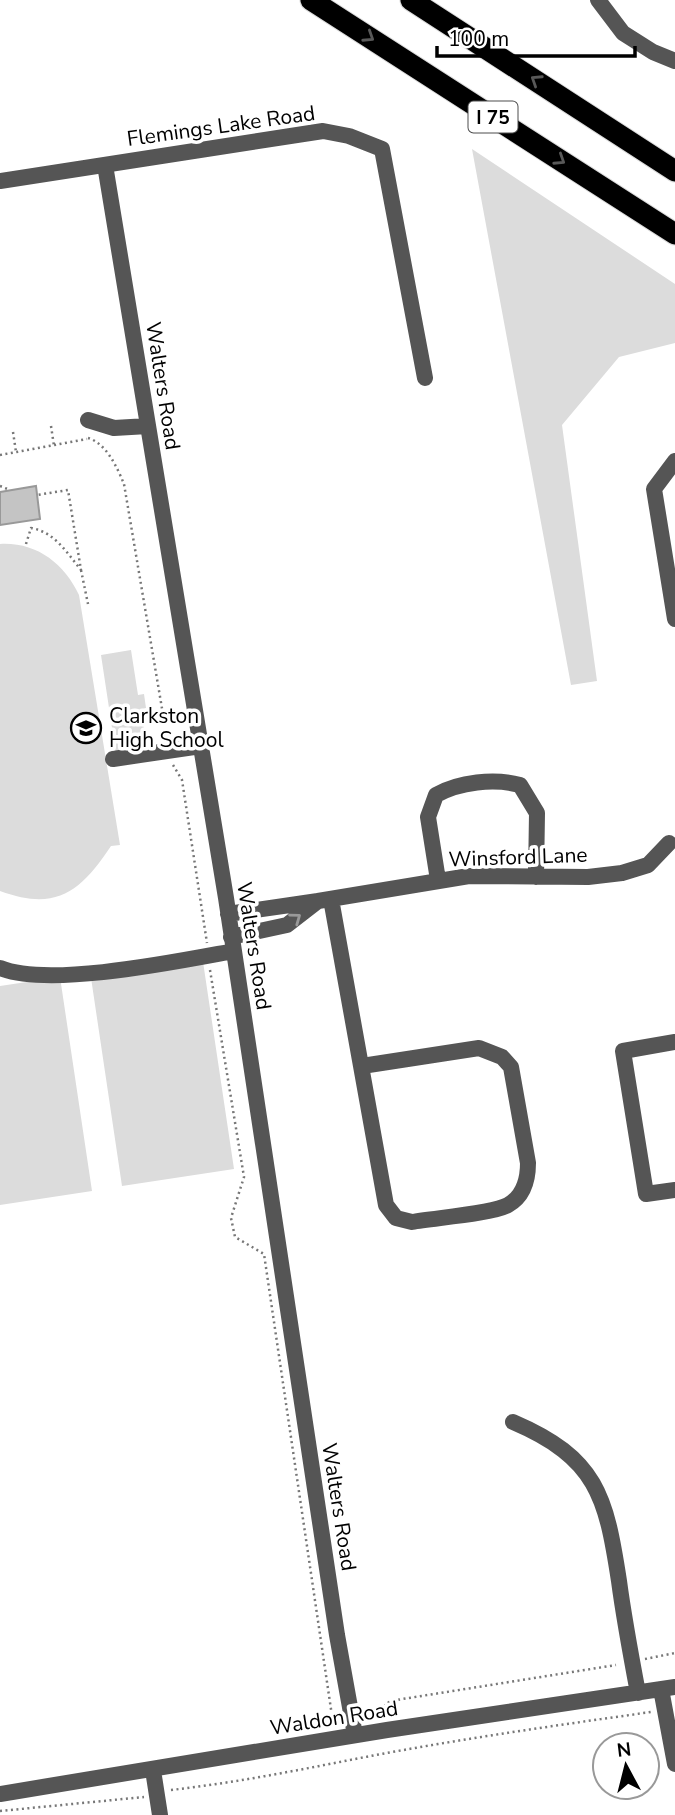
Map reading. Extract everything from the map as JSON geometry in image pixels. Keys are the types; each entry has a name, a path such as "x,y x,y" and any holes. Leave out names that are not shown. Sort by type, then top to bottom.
{"highway":[{"name":"I 75","path":"311,0 675,234"},
{"name":"I 75","path":"411,0 675,171"}],"street":[{"path":"598,0 623,33 653,52 675,61"},
{"name":"Flemings Lake Road","path":"0,181 323,131 349,136 382,149 425,378"},
{"name":"Walters Road","path":"106,165 228,914 337,1635 355,1735"},
{"path":"88,420 114,428 148,426"},
{"path":"675,461 654,489 675,619"},
{"path":"113,759 201,746"},
{"path":"438,880 428,817 436,796 449,788 502,780 520,785 537,813 536,877"},
{"name":"Winsford Lane","path":"228,914 469,876 589,877 622,873 648,864 669,843"},
{"path":"325,900 362,1066 363,1088 386,1205 396,1218 411,1222 507,1206 521,1194 528,1178 528,1163 511,1067 502,1056 480,1048 362,1066"},
{"name":"Winsford Lane","path":"0,968 13,973 71,975 208,956 232,944 287,925 325,900"},
{"path":"675,1042 623,1051 646,1194 675,1190"},
{"path":"513,1422 560,1445 595,1485 612,1535 638,1693"},
{"path":"668,1688 675,1764"},
{"name":"Waldon Road","path":"0,1794 355,1735 668,1688"},
{"path":"153,1770 160,1815"}],"path":[{"path":"88,420 91,436 88,438"},
{"path":"51,426 54,446"},
{"path":"13,432 16,452"},
{"path":"0,455 88,438 97,441 115,464 124,484 169,751 176,774 182,780 244,1177 231,1218 234,1237 264,1254 332,1716"},
{"path":"0,486 10,490"},
{"path":"37,495 68,490 88,604"},
{"path":"26,544 33,520"},
{"path":"31,528 62,545 81,570"},
{"path":"245,883 247,898"},
{"path":"645,1659 675,1653"},
{"path":"378,1712 390,1701 616,1665"},
{"path":"340,1763 558,1724 646,1712"}],"shaded area":[{"path":"472,149 675,284 675,343 619,357 562,425 597,681 571,685"},
{"path":"0,544 25,547 47,557 65,573 79,595 120,845 111,846 78,886 52,898 20,897 0,891"},
{"path":"131,650 138,695 144,694 146,708 141,710 147,749 116,754 101,655"},
{"path":"202,955 234,1169 122,1186 90,971"},
{"path":"60,977 92,1191 0,1205 0,986"}],"building":[{"path":"36,486 40,519 0,525 0,492"}],"place":[{"name":"Clarkston High School","path":"86,728"}]}
